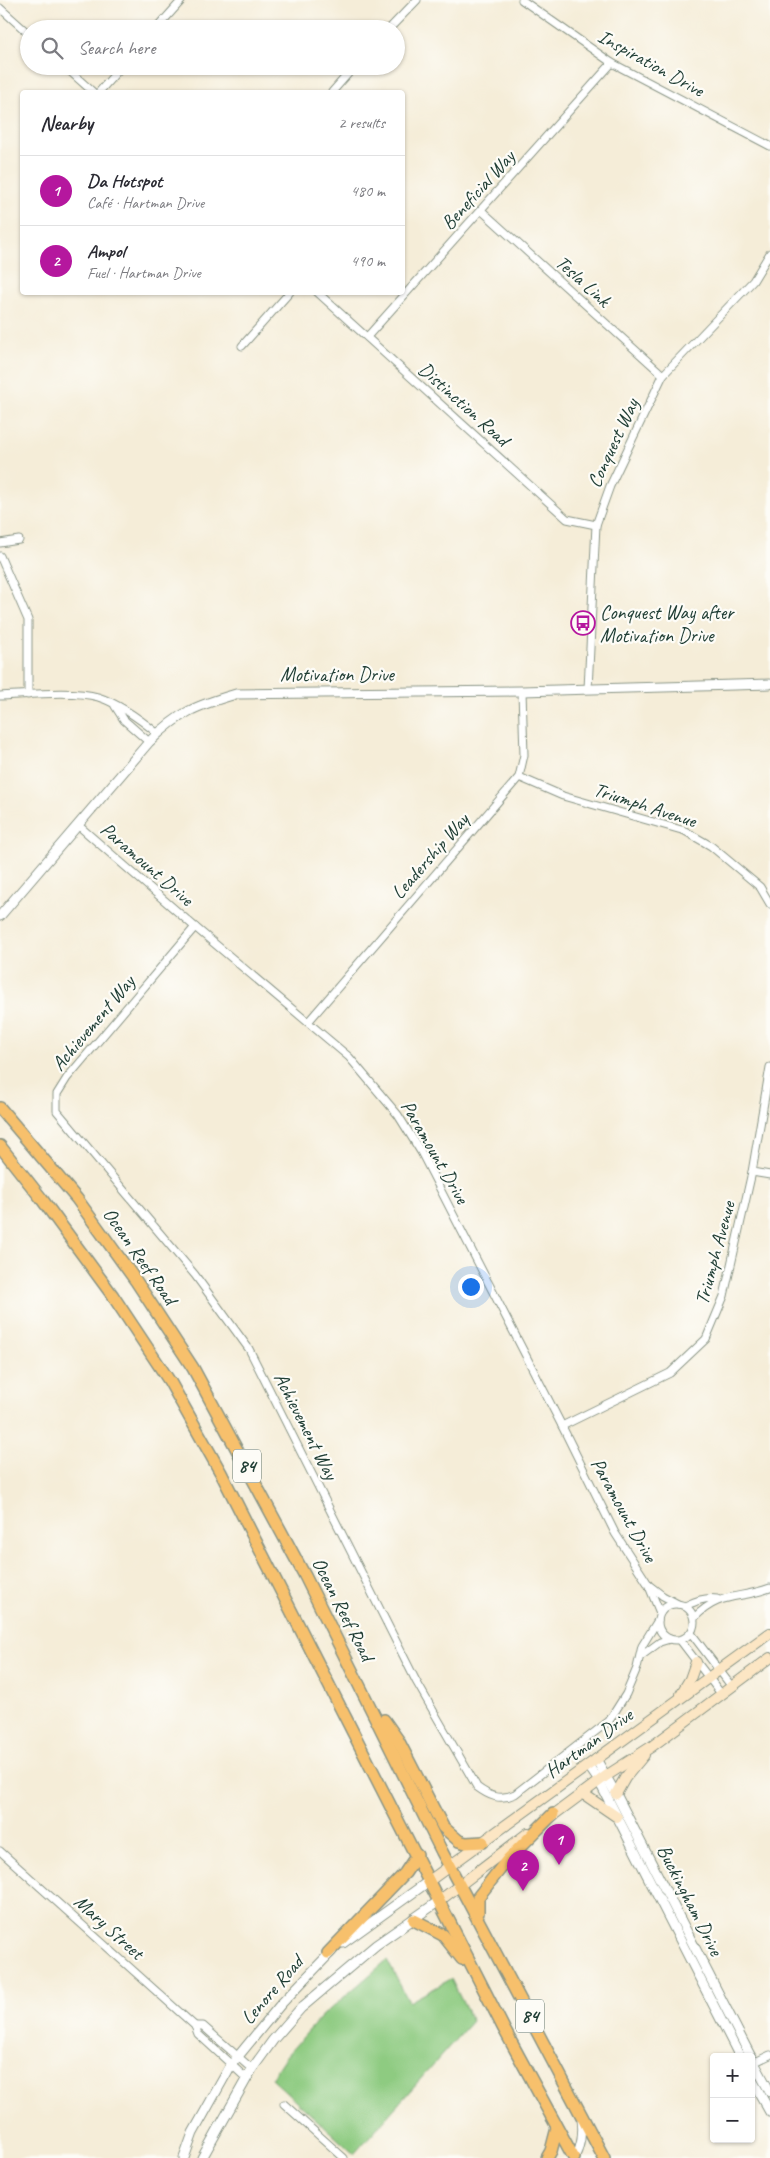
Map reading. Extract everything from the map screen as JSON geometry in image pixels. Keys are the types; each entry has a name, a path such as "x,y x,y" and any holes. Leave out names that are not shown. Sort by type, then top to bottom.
{"main road":[{"name":"Ocean Reef Road","path":"0,1108 77,1199 136,1281 193,1368 305,1576 450,1866 604,2158"},
{"name":"84","path":"0,1146 113,1296 170,1382 221,1473 504,2029 574,2158"},
{"name":"Hartman Drive","path":"429,1881 770,1632"},
{"name":"Hartman Drive","path":"439,1900 602,1778 651,1747 770,1658"},
{"path":"676,1701 690,1679 696,1662"},
{"path":"364,1692 398,1740 443,1827 459,1841 483,1842"},
{"path":"616,1794 625,1778 651,1747"},
{"path":"582,1793 617,1818"},
{"path":"478,1917 478,1897 508,1859 553,1814"},
{"path":"328,1954 405,1874 417,1856"},
{"path":"414,1920 437,1930 449,1941 472,1974 489,2008 504,2029"},
{"path":"547,2158 557,2128"}],"street":[{"path":"164,20 182,0"},
{"path":"397,20 416,0"},
{"name":"Inspiration Drive","path":"522,0 612,63 770,145"},
{"path":"0,8 20,26"},
{"name":"Beneficial Way","path":"367,338 612,63"},
{"path":"74,75 91,90"},
{"path":"101,90 114,75"},
{"path":"334,90 347,75"},
{"name":"Tesla Link","path":"481,210 663,376"},
{"name":"Conquest Way","path":"588,689 596,525 610,486 663,376 753,281 770,253"},
{"path":"242,346 287,295"},
{"name":"Distinction Road","path":"320,295 567,519 596,525"},
{"path":"0,543 19,540"},
{"path":"0,556 28,620 28,695"},
{"name":"Motivation Drive","path":"0,916 149,742 172,720 192,708 236,694 522,691 770,684"},
{"name":"Leadership Way","path":"308,1022 519,777 524,755 522,691"},
{"path":"0,696 79,695 98,697 114,706 131,712 158,734"},
{"path":"114,706 124,720 149,742"},
{"name":"Triumph Avenue","path":"519,777 564,796 685,831 711,846 760,886 770,904"},
{"name":"Paramount Drive","path":"79,826 349,1057 398,1115 421,1152 562,1426 614,1533 648,1584 659,1617"},
{"name":"Achievement Way","path":"195,927 67,1078 57,1094 57,1111 195,1275 249,1349 416,1681 477,1787 497,1798 506,1798 515,1794 609,1720 626,1694 641,1656 642,1646 659,1617"},
{"name":"Triumph Avenue","path":"562,1426 670,1373 706,1339 724,1296 752,1172 770,1067"},
{"path":"752,1172 770,1175"},
{"name":"Paramount Drive","path":"648,1584 663,1596 681,1605"},
{"path":"670,1639 659,1628 659,1617 665,1608 697,1600 754,1594 770,1588"},
{"path":"694,1618 718,1599"},
{"path":"641,1656 660,1642 670,1639 680,1640 691,1633 694,1626 694,1618 681,1605"},
{"path":"691,1633 732,1687"},
{"path":"680,1640 722,1695"},
{"name":"Buckingham Drive","path":"592,1762 602,1778 616,1794 748,2053"},
{"name":"Buckingham Drive","path":"602,1778 617,1818 738,2053"},
{"name":"Mary Street","path":"0,1851 196,2026 198,2034 246,2078"},
{"name":"Lenore Road","path":"184,2158 193,2133 231,2065 281,2004 328,1954 429,1881"},
{"name":"Lenore Road","path":"202,2158 246,2078 273,2040 301,2008 376,1945 414,1920 439,1900"},
{"name":"Mary Street","path":"196,2026 204,2026 252,2069"},
{"path":"755,2059 770,2055"},
{"name":"Buckingham Drive","path":"755,2065 770,2092"},
{"path":"755,2085 770,2112"},
{"path":"284,2104 344,2158"},
{"path":"574,2158 578,2151 582,2132 580,2114"}],"green space":[{"path":"387,1960 409,2002 451,1979 472,2021 354,2154 271,2078 285,2057 322,2016"}],"place":[{"name":"Conquest Way after Motivation Drive","path":"583,623"},
{"name":"Da Hotspot","path":"559,1865"},
{"name":"Ampol","path":"523,1891"}]}
